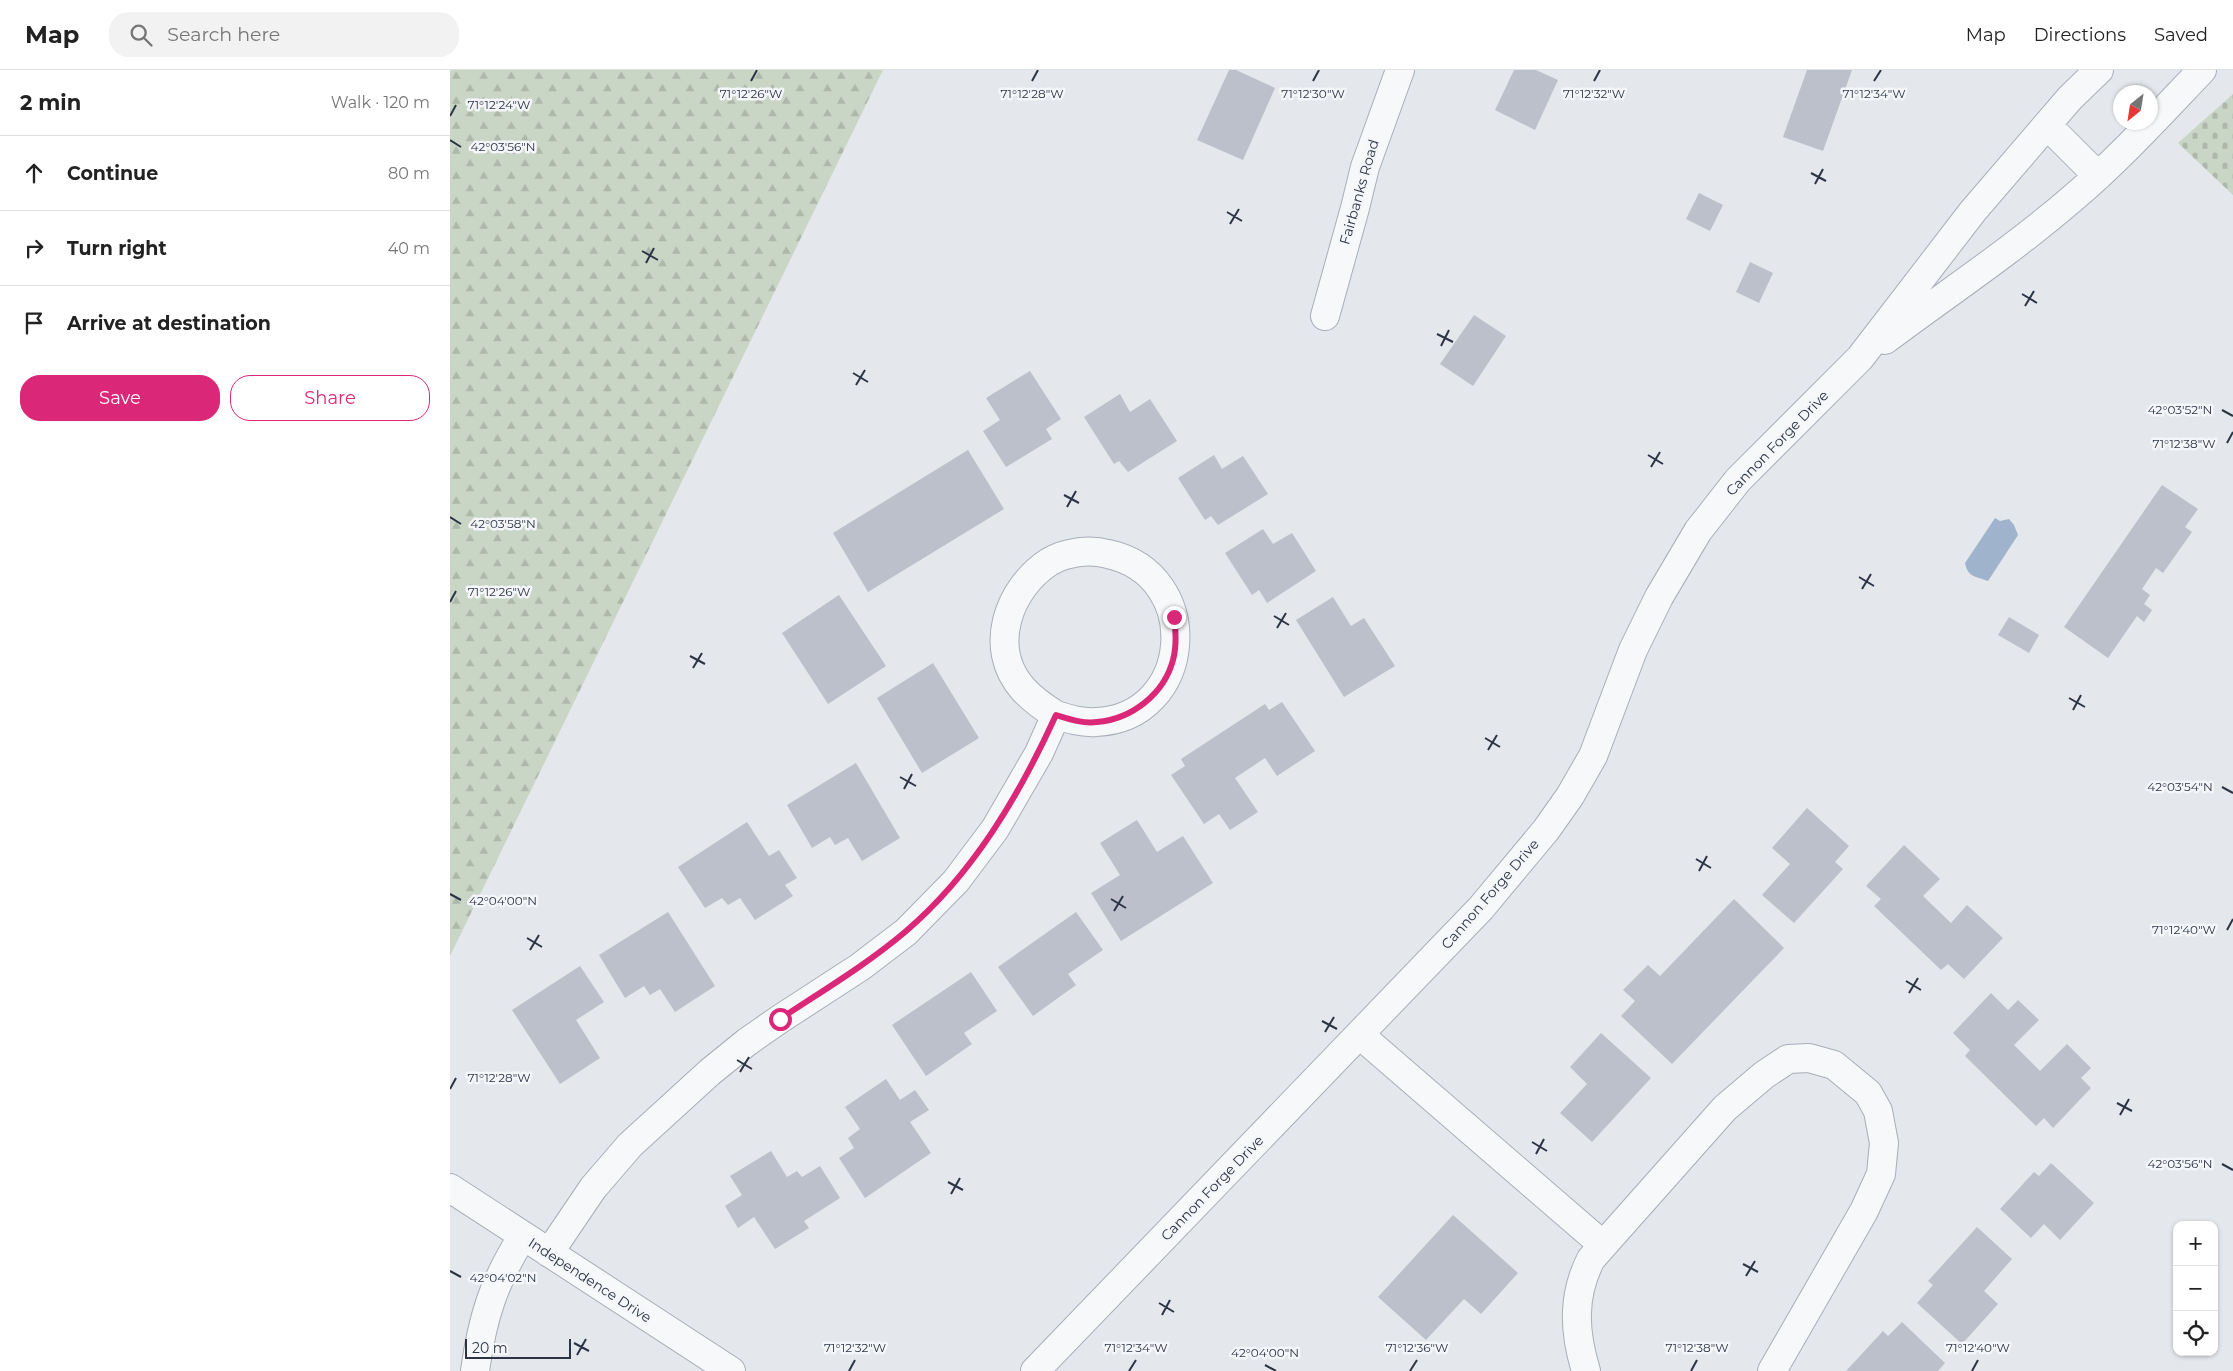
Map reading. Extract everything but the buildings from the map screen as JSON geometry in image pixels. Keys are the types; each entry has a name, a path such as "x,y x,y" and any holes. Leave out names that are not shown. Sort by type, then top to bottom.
{"street":[{"name":"Fairbanks Road","path":"1325,316 1355,208 1364,167 1400,70"},
{"name":"Cannon Forge Drive","path":"1035,1371 1480,908 1546,830 1570,796 1594,756 1637,641 1659,597 1698,531 1738,480 1860,358 1973,211 2047,125 2099,70"},
{"name":"Cannon Forge Drive","path":"1860,358 2026,237 2098,176 2202,70"},
{"path":"2047,125 2098,176"},
{"path":"1076,552 1098,552 1119,556 1139,566 1167,598 1174,617 1176,639 1174,660 1153,696 1137,709 1118,718 1097,722 1076,721 1056,715 1037,703 1022,688 1011,669 1006,647 1006,626 1011,605 1022,586 1037,570 1055,559 1076,552"},
{"path":"549,1254 593,1188 630,1145 710,1072 747,1042 860,968 906,932 956,881 995,829 1038,753 1056,715"},
{"path":"1360,1035 1603,1245"},
{"path":"1586,1371 1578,1344 1576,1320 1582,1277 1591,1259 1724,1108 1788,1058 1809,1058 1834,1066 1868,1092 1878,1111 1884,1142 1881,1174 1864,1211 1772,1371"},
{"name":"Independence Drive","path":"450,1188 731,1371"},
{"path":"475,1371 479,1339 486,1308 506,1262 523,1236"}],"green space":[{"path":"450,70 883,70 450,956"},
{"path":"2233,94 2233,195 2178,143"}],"water":[{"path":"1995,518 2000,521 2009,519 2018,535 1988,581 1970,574 1965,563"}],"route":[{"path":"780,1019 860,968 906,932 956,881 995,829 1038,753 1056,715 1076,721 1097,722 1118,718 1137,709 1153,696 1166,679 1174,660 1176,639 1174,617"}]}
